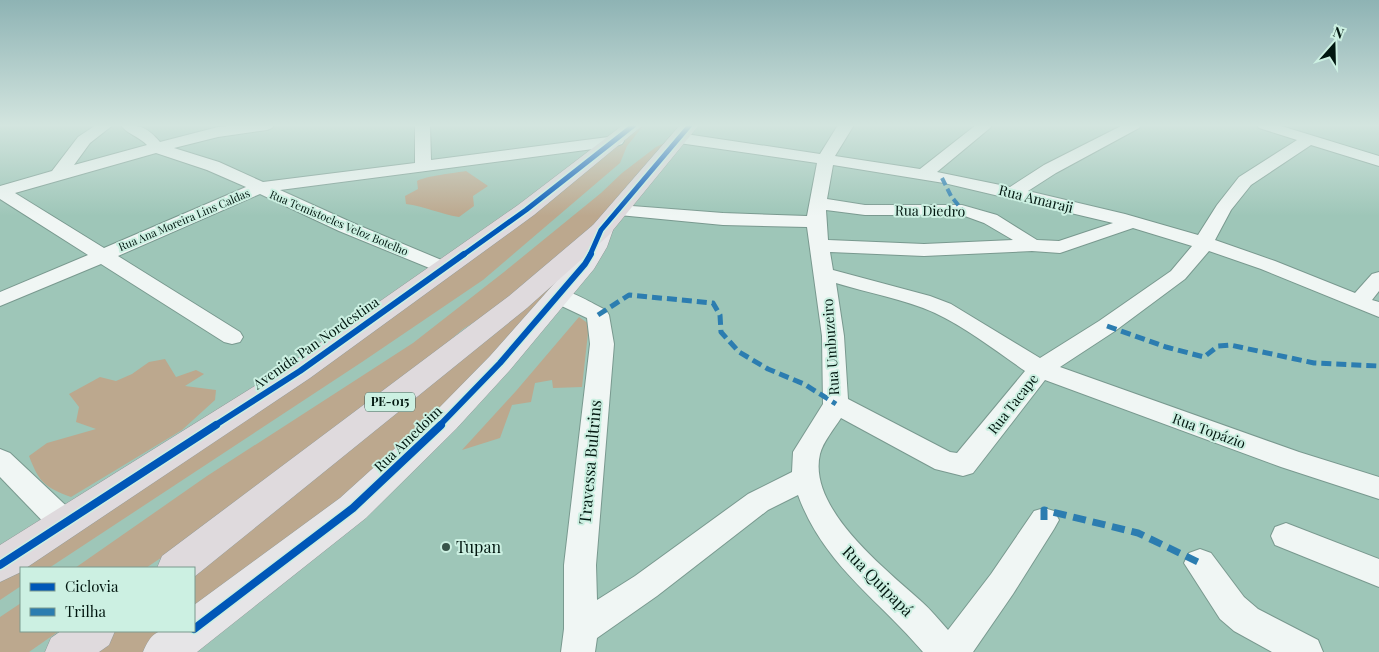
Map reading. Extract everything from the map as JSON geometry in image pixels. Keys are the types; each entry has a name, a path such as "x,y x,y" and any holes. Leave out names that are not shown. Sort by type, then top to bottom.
{"highway":[{"name":"Avenida Pan Nordestina","path":"0,565 300,371 526,210 596,155"},
{"name":"PE-015","path":"177,567 518,302 610,220 664,155"},
{"path":"66,652 93,632"}],"main road":[{"name":"Rua Amedoim","path":"195,628 353,508 445,421 500,363 586,264 610,220"},
{"name":"Rua Amedoim","path":"164,652 190,632"}],"street":[{"path":"59,173 72,155"},
{"path":"0,192 59,173 128,155"},
{"name":"Rua Temistocles Veloz Botelho","path":"180,155 213,166 259,188 444,268"},
{"path":"422,155 422,166"},
{"name":"Rua Ana Moreira Lins Caldas","path":"0,300 259,188 487,155"},
{"name":"Rua Amaraji","path":"803,155 923,175 1012,193 1131,223 1255,260 1379,310"},
{"path":"923,175 947,155"},
{"path":"1012,193 1075,155"},
{"name":"Rua Tacape","path":"836,404 946,462 963,465 1040,369 1107,326 1178,275 1197,255 1202,243 1223,209 1245,181 1282,155"},
{"path":"1362,155 1379,161"},
{"name":"Rua Umbuzeiro","path":"806,478 807,452 836,404 833,336 817,213 826,158"},
{"path":"0,192 232,336"},
{"name":"Rua Diedro","path":"610,220 723,218 865,210 962,210 975,212 1000,222 1032,245"},
{"path":"820,246 924,250 1032,245 1060,247 1131,223"},
{"name":"Rua Topázio","path":"825,274 922,301 943,309 967,322 1040,369 1291,460 1379,488"},
{"path":"1359,302 1379,278"},
{"name":"Travessa Bultrins","path":"559,296 577,303 598,315 602,344 580,565 580,640"},
{"path":"0,460 64,524"},
{"path":"580,640 732,520 758,502 806,478"},
{"name":"Rua Quipapá","path":"806,478 817,507 835,538 869,576 912,614 945,652"},
{"path":"952,652 1002,584 1044,520"},
{"path":"1286,536 1379,573"},
{"path":"1200,563 1232,608 1246,620 1306,652"}],"shaded area":[{"path":"623,155 620,163 483,280 51,567 20,567 20,587 0,600 0,573 603,156"},
{"path":"645,155 657,155 604,215 515,297 463,329 363,415 243,502 147,567 76,567 207,476 413,343 504,272 601,193 622,173"},
{"path":"466,171 488,186 473,196 474,206 459,217 406,204 405,196 418,189 417,181 433,176"},
{"path":"595,237 563,288 339,515 195,622 195,567 181,567 348,438"},
{"path":"579,317 589,324 582,387 553,388 552,380 535,383 531,402 512,405 500,438 462,450 516,391"},
{"path":"165,359 176,377 196,370 204,374 185,386 216,390 215,400 182,430 71,497 54,490 44,483 36,472 29,456 47,443 96,429 76,422 79,407 69,394 100,377 116,381 132,374 149,362"},
{"path":"20,604 20,632 58,632 29,652 0,652 0,617"},
{"path":"98,632 183,632 157,652 71,652"}],"marked path":[{"path":"942,178 951,196 962,210"},
{"path":"598,315 629,295 713,303 720,315 721,332 739,352 768,369 804,384 836,404"},
{"path":"1107,326 1166,347 1204,357 1218,346 1230,345 1314,363 1379,366"},
{"path":"1044,520 1044,510 1138,533 1200,563"}],"cycle path":[{"path":"0,565 300,371 526,210 595,155"},
{"path":"195,628 353,508 445,421 500,363 585,264 595,247 601,230 664,155"}],"place":[{"name":"Tupan","path":"446,547"}]}
